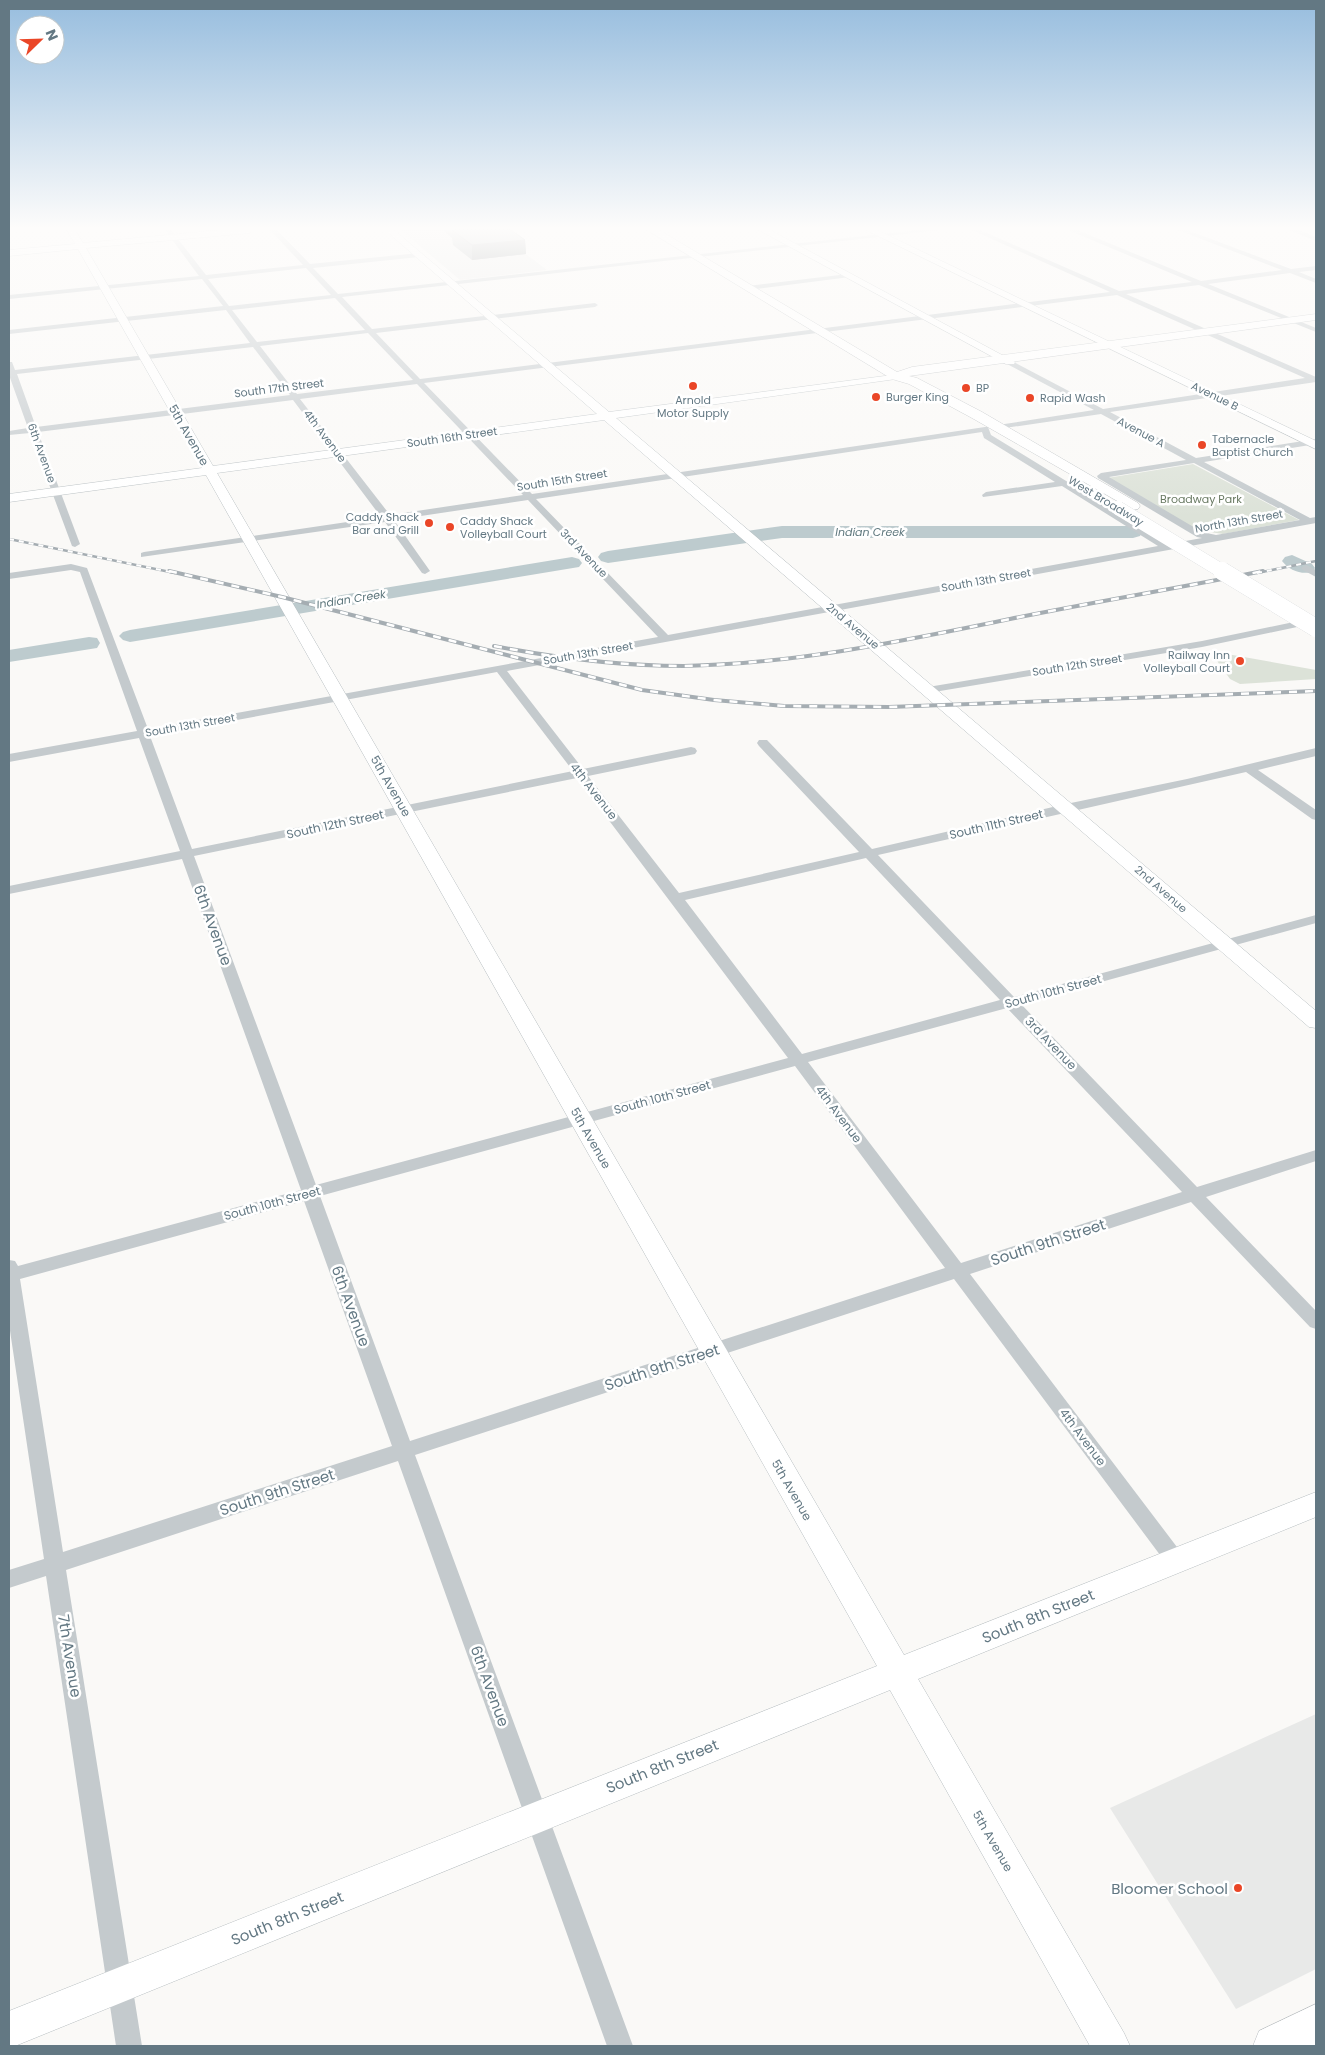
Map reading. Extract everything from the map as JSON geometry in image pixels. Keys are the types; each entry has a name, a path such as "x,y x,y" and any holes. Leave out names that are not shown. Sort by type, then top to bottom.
{"main road":[{"name":"West Broadway","path":"812,326 896,376 913,381 1316,621"},
{"path":"896,376 909,372 1007,361 1265,326"},
{"path":"1274,2046 1316,2025"}],"street":[{"path":"9,332 67,326"},
{"name":"5th Avenue","path":"126,326 403,805 580,1119 1110,2046"},
{"name":"4th Avenue","path":"241,326 388,519 425,571"},
{"name":"3rd Avenue","path":"365,326 665,638"},
{"path":"10,373 414,326"},
{"name":"2nd Avenue","path":"502,326 1316,1022"},
{"name":"South 17th Street","path":"9,433 852,326"},
{"name":"Avenue A","path":"942,326 1194,461 1312,521"},
{"name":"Avenue B","path":"1070,326 1314,443"},
{"path":"1193,326 1316,380"},
{"name":"6th Avenue","path":"9,363 10,373 75,544"},
{"name":"South 16th Street","path":"9,498 896,376"},
{"name":"South 15th Street","path":"144,555 1316,380"},
{"path":"992,428 987,436 1167,548"},
{"path":"1238,540 1200,535 1101,476 1314,443"},
{"path":"986,495 1063,482"},
{"name":"North 13th Street","path":"1167,548 1312,521"},
{"name":"South 13th Street","path":"9,758 1167,548"},
{"name":"6th Avenue","path":"9,576 70,567 80,567 84,570 620,2046"},
{"path":"1306,568 1316,574"},
{"name":"South 12th Street","path":"928,690 1202,644 1316,621"},
{"name":"4th Avenue","path":"500,669 676,898 1176,1561"},
{"name":"3rd Avenue","path":"763,742 1316,1322"},
{"name":"South 12th Street","path":"186,849 578,769 690,751"},
{"name":"South 11th Street","path":"676,898 1066,808 1249,769 1316,752"},
{"path":"1249,769 1316,816"},
{"name":"South 12th Street","path":"9,890 294,823 403,805"},
{"path":"9,880 186,849"},
{"name":"South 10th Street","path":"9,1272 310,1193 1316,919"},
{"name":"South 9th Street","path":"9,1579 1316,1155"},
{"name":"7th Avenue","path":"9,1272 130,2046"},
{"name":"South 8th Street","path":"9,2030 1316,1504"}],"shaded area":[{"name":"Bloomer School","path":"1316,1714 1316,1969 1236,2009 1110,1808"}],"green space":[{"name":"Broadway Park","path":"1193,464 1299,520 1223,534 1197,530 1107,478"},
{"name":"Railway Inn Volleyball Court","path":"1210,651 1316,670 1316,679 1240,684 1230,679"}],"waterway":[{"name":"Indian Creek","path":"608,557 782,532 1133,532"},
{"name":"Indian Creek","path":"1292,561 1305,568"},
{"name":"Indian Creek","path":"130,636 572,563"},
{"name":"Indian Creek","path":"9,656 89,643"}],"railway":[{"path":"9,539 175,573"},
{"path":"1257,573 1316,561"},
{"path":"169,571 282,597 642,690 714,700 784,706 889,707 1316,691"},
{"path":"494,646 565,658 636,665 684,666 766,661 888,643 1263,571"}],"place":[{"name":"Arnold Motor Supply","path":"693,386"},
{"name":"BP","path":"966,388"},
{"name":"Burger King","path":"876,397"},
{"name":"Rapid Wash","path":"1030,398"},
{"name":"Tabernacle Baptist Church","path":"1202,445"},
{"name":"Caddy Shack Bar and Grill","path":"429,523"},
{"name":"Caddy Shack Volleyball Court","path":"450,527"},
{"name":"Railway Inn Volleyball Court","path":"1240,661"},
{"name":"Bloomer School","path":"1238,1888"}]}
